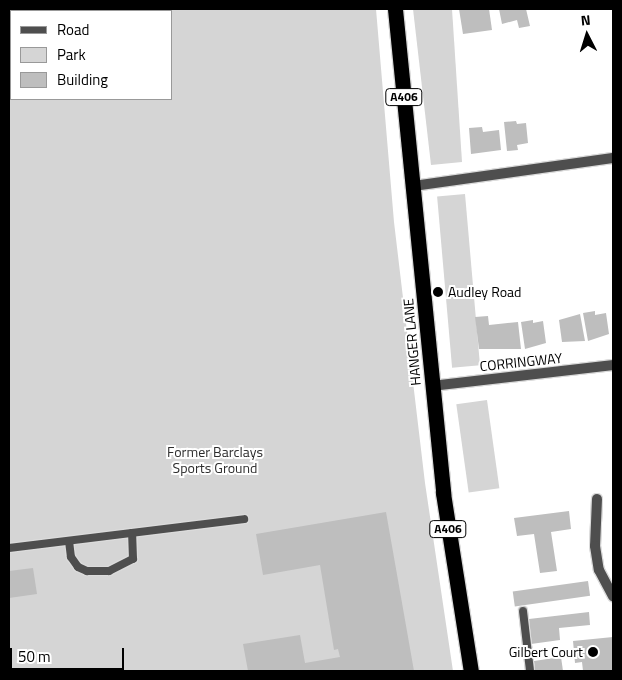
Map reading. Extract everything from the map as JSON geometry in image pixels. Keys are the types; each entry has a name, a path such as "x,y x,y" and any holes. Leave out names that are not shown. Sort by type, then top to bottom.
{"highway":[{"name":"HANGER LANE","path":"396,9 443,493 471,671"}],"street":[{"path":"413,186 613,158"},
{"name":"CORRINGWAY","path":"432,386 613,364"},
{"path":"596,499 594,518 596,554 599,570 613,596"}],"lane":[{"path":"9,548 244,519"},
{"path":"69,541 71,557 78,567 87,571 109,570 133,558 132,533"},
{"path":"523,612 530,671"}],"green space":[{"name":"Former Barclays Sports Ground","path":"9,9 376,9 394,222 425,483 453,671 9,671"},
{"path":"413,9 452,9 462,162 431,165"},
{"path":"465,194 480,365 452,368 437,196"},
{"path":"487,400 499,488 469,492 456,404"}],"building":[{"path":"459,9 489,9 492,30 463,34"},
{"path":"499,9 526,9 530,26 519,28 517,20 502,24"},
{"path":"516,121 517,124 526,123 528,143 517,145 518,150 507,151 504,122"},
{"path":"482,127 483,132 499,130 501,150 471,154 469,128"},
{"path":"595,311 595,315 606,313 609,334 588,341 583,313"},
{"path":"580,314 585,341 562,342 559,320"},
{"path":"488,316 489,325 518,322 521,349 479,349 475,317"},
{"path":"533,320 533,323 543,321 546,343 525,349 521,322"},
{"path":"569,511 571,529 551,532 557,571 540,573 534,534 517,536 514,518"},
{"path":"386,512 414,671 248,671 243,644 300,635 305,663 340,657 338,649 334,650 320,565 263,575 256,534"},
{"path":"33,568 37,594 9,598 9,571"},
{"path":"588,581 590,596 515,606 513,592"},
{"path":"589,612 590,625 559,628 560,640 531,644 529,619"},
{"name":"Gilbert Court","path":"613,637 612,671 583,671 582,662 575,663 573,641"},
{"path":"561,657 563,671 535,671 534,661"}],"place":[{"name":"Audley Road","path":"438,292"},
{"name":"Gilbert Court","path":"593,652"}]}
